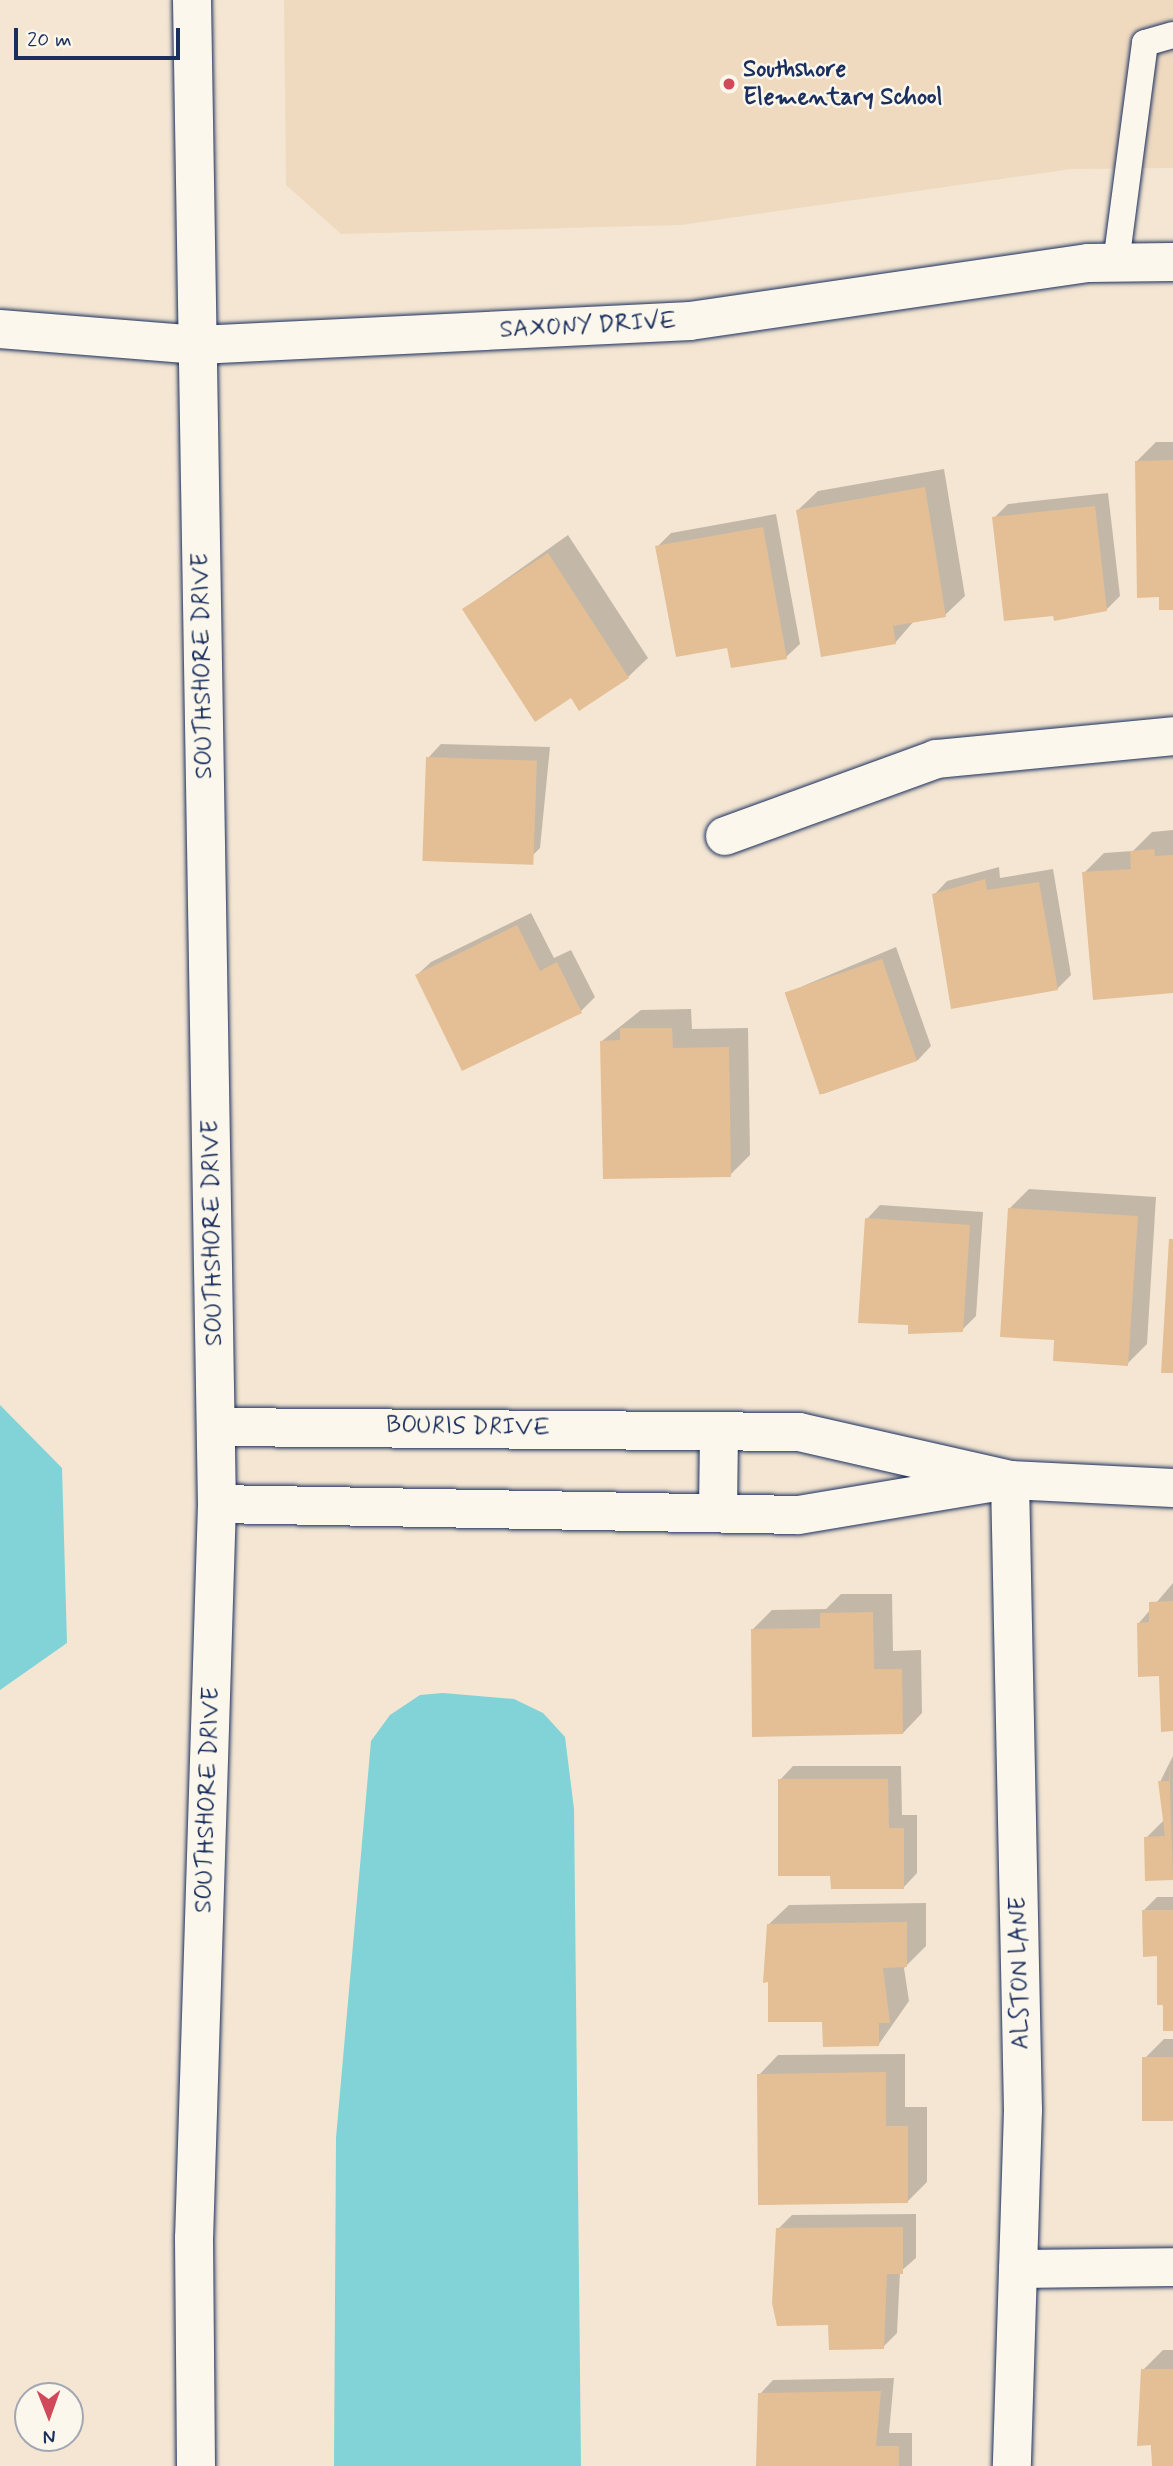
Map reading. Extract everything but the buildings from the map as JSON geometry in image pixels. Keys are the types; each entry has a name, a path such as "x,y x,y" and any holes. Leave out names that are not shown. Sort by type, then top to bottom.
{"street":[{"name":"SOUTHSHORE DRIVE","path":"192,0 217,1504 194,2238 196,2466"},
{"name":"SAXONY DRIVE","path":"0,329 198,345 690,321 1116,263 1173,262"},
{"path":"725,836 936,759 1173,736"},
{"name":"BOURIS DRIVE","path":"216,1427 800,1432 1010,1480 1173,1488"},
{"path":"718,1513 719,1431"},
{"name":"BOURIS DRIVE","path":"217,1504 798,1515 1010,1480"},
{"name":"ALSTON LANE","path":"1010,1480 1023,2110 1012,2466"},
{"path":"1018,2269 1173,2267"}],"lane":[{"path":"1116,263 1145,43 1173,35"}],"shaded area":[{"name":"Southshore Elementary School","path":"284,0 1173,0 1173,168 1071,169 681,225 341,234 286,185"}],"water":[{"path":"0,1405 62,1468 67,1643 0,1690"},
{"path":"443,1693 514,1699 543,1713 565,1737 574,1809 581,2466 334,2466 336,2138 371,1741 390,1715 420,1695"}],"place":[{"name":"Southshore Elementary School","path":"729,84"}]}
